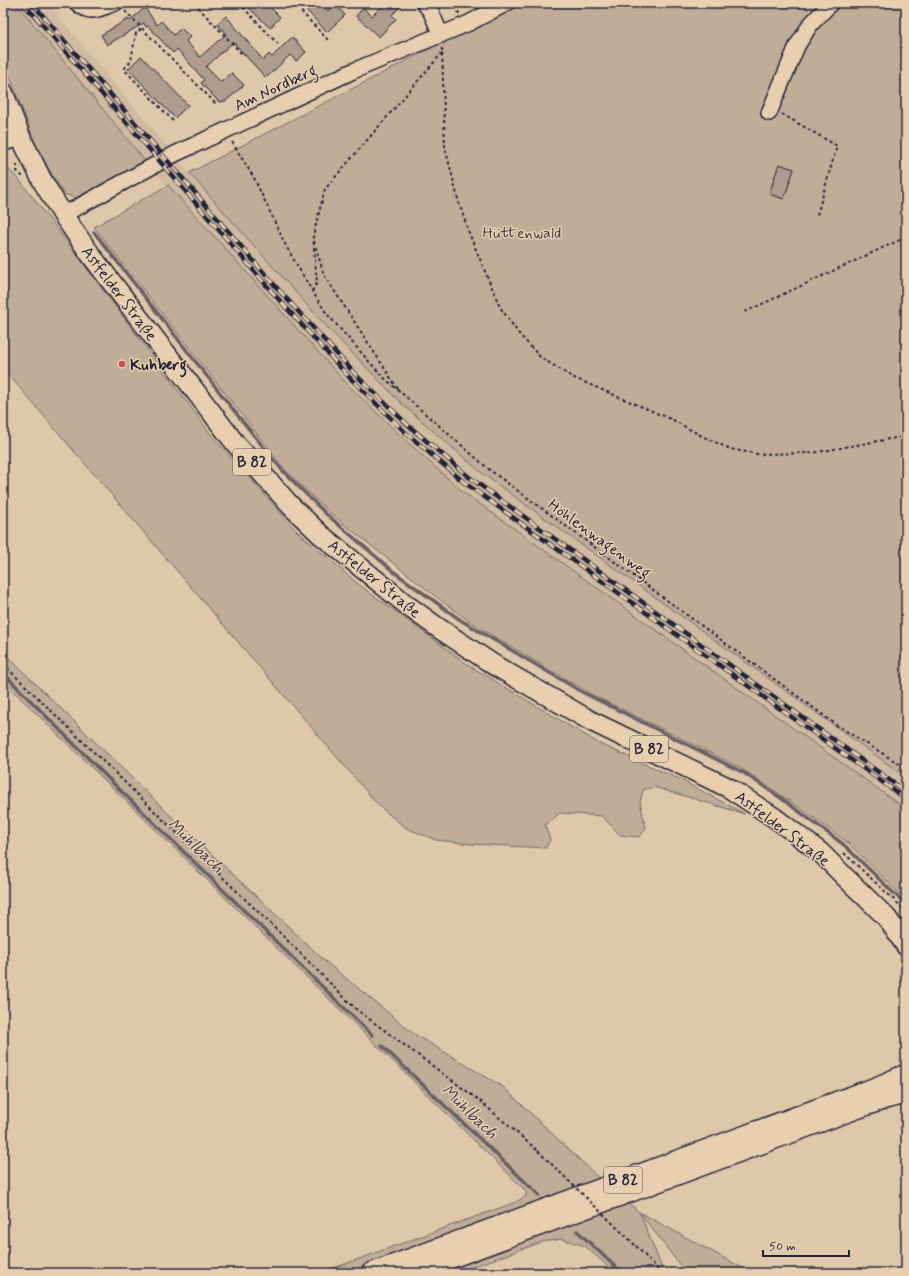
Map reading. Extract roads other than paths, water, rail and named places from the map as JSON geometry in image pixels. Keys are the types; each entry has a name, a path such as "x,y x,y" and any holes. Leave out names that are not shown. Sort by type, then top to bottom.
{"main road":[{"name":"Astfelder Straße","path":"3,92 21,138 43,182 63,215 98,264 235,443 290,505 320,534 408,606 494,665 590,721 705,776 756,805 820,852 887,918"},
{"name":"B 82","path":"887,918 906,930"},
{"name":"B 82","path":"887,918 906,946"},
{"name":"B 82","path":"370,1273 869,1090 906,1074"},
{"name":"B 82","path":"411,1273 848,1112 885,1099 906,1094"}],"street":[{"path":"77,3 83,9 91,11 119,6"},
{"path":"424,3 431,12 441,35"},
{"name":"Am Nordberg","path":"63,215 175,154 353,71 469,23 507,3"},
{"path":"770,110 797,46 810,25 831,3"},
{"path":"3,143 21,138"}],"waterway":[{"path":"94,232 283,471 325,513 394,572 462,621 582,692 744,773 781,798 843,844 906,905"},
{"name":"Mühlbach","path":"3,673 113,783 372,1035"},
{"name":"Mühlbach","path":"382,1046 539,1195"},
{"name":"Mühlbach","path":"577,1231 622,1273"}],"railway":[{"path":"22,3 34,15 273,293 349,377 405,432 465,483 906,799"},
{"path":"32,3 277,288 356,375 410,427 469,477 906,792"}],"place":[{"name":"Kuhberg","path":"122,364"}],"park label":[{"name":"Hüttenwald","path":"522,232"}]}
